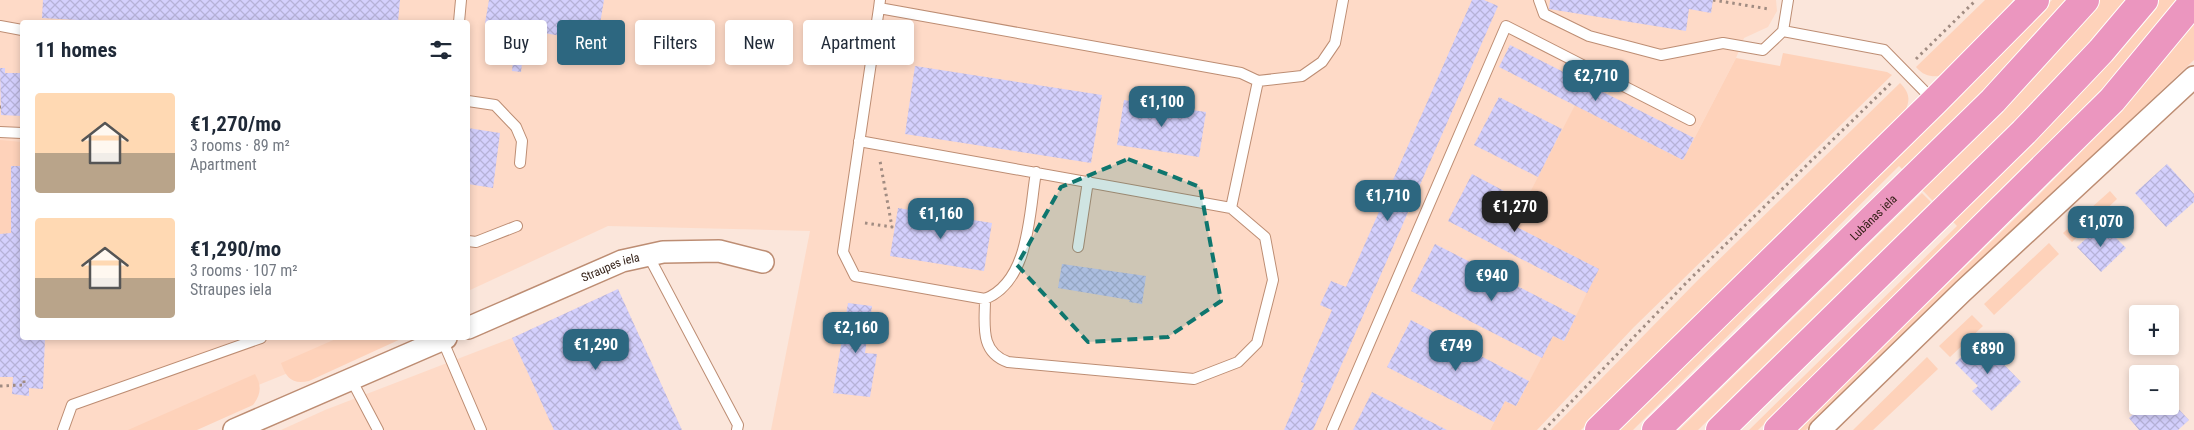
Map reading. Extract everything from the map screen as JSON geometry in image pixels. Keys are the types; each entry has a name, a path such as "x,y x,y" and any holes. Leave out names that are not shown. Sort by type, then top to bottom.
{"highway":[{"name":"Lubānas iela","path":"1656,430 1993,101 2085,0"},
{"path":"1720,430 2024,132 2101,52 2144,0"},
{"path":"1778,430 2106,106 2194,1"},
{"path":"1599,430 1934,102 2028,5"}],"street":[{"path":"1820,430 1963,291 2194,76"},
{"name":"Straupes iela","path":"470,327 622,261 648,255 663,252 719,251 762,262"},
{"path":"239,429 439,340"}],"lane":[{"path":"459,20 461,0"},
{"path":"1036,172 1023,254 1012,278 994,295 985,299 855,276 843,252 879,4 1241,73 1258,81 1302,76 1322,62 1335,43 1343,0"},
{"path":"1539,0 1544,14 1589,36 1661,55 1723,44 1763,50 1783,30 1788,0"},
{"path":"0,26 20,30"},
{"path":"1332,430 1506,26 1690,120"},
{"path":"1783,30 1884,50 1934,102"},
{"path":"1231,208 1258,81"},
{"path":"470,101 495,105 516,127 522,141 520,163"},
{"path":"0,132 20,133"},
{"path":"859,141 1231,208 1264,237 1273,280 1257,343 1238,362 1194,379 1008,362 998,359 986,344 985,299"},
{"path":"1078,247 1088,181"},
{"path":"470,241 476,242 517,226"},
{"path":"648,255 738,425 737,430"},
{"path":"63,430 72,404 255,340"},
{"path":"445,340 481,430"},
{"path":"351,379 378,430"}],"path":[{"path":"1713,0 1760,7"},
{"path":"1544,430 1695,274 1976,0"},
{"path":"847,220 892,227 877,144"},
{"path":"0,386 24,385 24,376"}],"highlighted area":[{"path":"1128,159 1200,187 1221,301 1168,337 1088,342 1017,265 1061,187"}],"shaded area":[{"path":"0,0 1776,0 1777,11 1768,27 1744,38 1736,58 1683,160 1575,106 1513,225 1599,269 1564,341 1553,337 1516,406 1505,401 1490,430 771,430 810,231 608,226 470,290 470,20 20,20 20,340 364,340 308,365 146,430 0,430"},
{"path":"1985,0 2013,0 2007,9 1942,76 1928,75 1919,70 1916,67"},
{"path":"2052,0 2180,0 2129,60 2040,154 1758,430 1749,430 1957,226 1899,166 1633,430 1618,430 1998,58"},
{"path":"2194,21 2194,60 2016,227 1806,430 1797,430 2031,203 2115,117"},
{"path":"1783,53 1887,72 1892,75 1633,328 1537,430 1490,430 1505,401 1516,406 1553,336 1564,341 1598,269 1513,225 1575,105 1683,160 1736,58 1780,66"},
{"path":"1900,83 1908,96 1905,111 1581,430 1551,430 1697,281"},
{"path":"0,140 20,142 20,166 12,166 11,233 0,234"},
{"path":"2110,191 2117,199 2072,242 2063,233"},
{"path":"1922,193 1931,202 1698,430 1679,430"},
{"path":"2049,243 2059,254 1994,315 1984,304"},
{"path":"618,289 682,430 281,430 325,410 512,338"},
{"path":"1972,315 1983,326 1950,357 1939,346"},
{"path":"333,340 399,340 309,381 294,381 285,373 281,363"},
{"path":"1927,357 1938,369 1873,430 1853,430"},
{"path":"255,374 260,390 253,405 197,430 128,430"}],"building":[{"path":"43,0 400,0 398,20 78,20 42,18"},
{"path":"489,0 604,0 601,20 557,20 557,35 547,34 547,20 486,20"},
{"path":"1472,0 1484,0 1498,6 1313,430 1284,430 1304,383 1301,382 1332,310 1320,305 1331,281 1346,287"},
{"path":"1550,0 1713,0 1711,13 1689,9 1686,31 1549,9"},
{"path":"1510,45 1694,138 1683,160 1499,67"},
{"path":"513,65 522,65 521,72 512,71"},
{"path":"915,66 1102,95 1091,163 905,134"},
{"path":"0,68 5,68 5,73 20,73 20,116 1,115"},
{"path":"1499,97 1562,129 1538,177 1474,145"},
{"path":"1124,100 1206,112 1199,157 1117,145"},
{"path":"470,128 500,133 493,188 470,184"},
{"path":"2167,164 2194,194 2194,202 2166,227 2135,193"},
{"path":"11,166 20,166 20,340 45,340 43,389 29,388 29,396 12,394 13,377 0,377 0,234 11,233"},
{"path":"1472,174 1525,202 1513,225 1599,269 1587,293 1448,221"},
{"path":"898,208 992,223 984,271 890,256"},
{"path":"2102,224 2126,248 2101,272 2077,247"},
{"path":"1435,244 1576,316 1564,341 1553,336 1542,358 1411,291"},
{"path":"1062,264 1146,276 1142,304 1129,302 1130,300 1058,288"},
{"path":"618,289 682,430 554,430 512,338"},
{"path":"848,303 872,306 865,353 877,354 870,397 833,393"},
{"path":"1411,320 1529,381 1516,406 1505,401 1494,422 1387,367"},
{"path":"1979,339 2021,382 1992,411 1972,391 1978,386 1955,363"},
{"path":"1372,392 1447,430 1353,430"},
{"path":"2179,409 2189,420 2178,430 2139,430 2129,418 2132,415 2179,415"}]}
